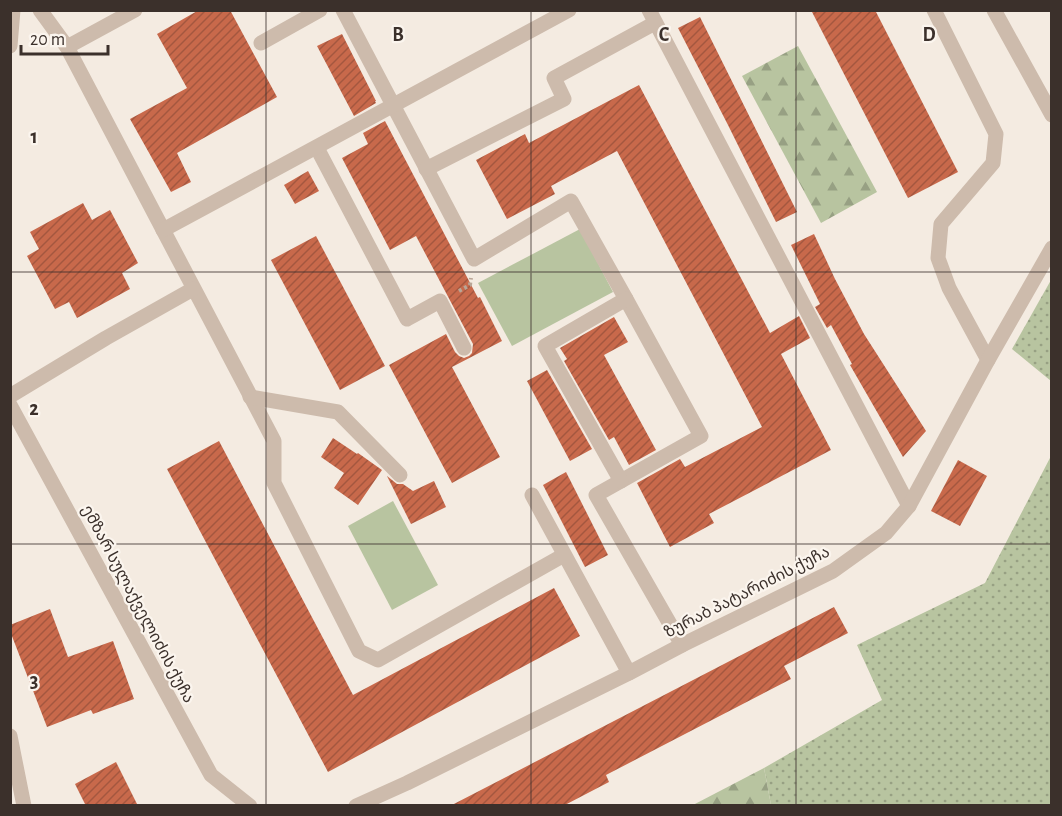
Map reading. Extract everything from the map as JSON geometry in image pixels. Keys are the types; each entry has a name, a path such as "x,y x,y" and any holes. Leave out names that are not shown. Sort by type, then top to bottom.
{"street":[{"path":"10,46 13,10"},
{"path":"40,10 67,47 274,441 274,483 359,651 378,660 564,555"},
{"path":"67,47 135,10"},
{"path":"261,43 320,10"},
{"path":"343,10 474,259 571,201 700,436 596,495 682,645"},
{"path":"163,231 569,10"},
{"path":"934,10 996,134 993,163 941,224 938,258 949,288 988,360"},
{"path":"994,10 1052,115"},
{"path":"426,169 564,99 554,78 652,17 909,506"},
{"path":"317,148 407,319 440,302 464,348"},
{"name":"ზურაბ პატარიძის ქუჩა","path":"356,806 407,783 833,571 886,533 909,506 1052,248"},
{"path":"10,396 106,338 194,289"},
{"path":"621,481 545,346 626,299"},
{"path":"250,397 338,412 400,475"},
{"name":"ემზარ სულაქველიძის ქუჩა","path":"10,405 211,775 250,806"},
{"path":"532,495 629,673"},
{"path":"10,736 24,806"}],"path":[{"path":"440,302 470,285 474,259"}],"green space":[{"path":"798,46 877,192 821,223 742,76"},
{"path":"580,229 613,292 512,346 478,283"},
{"path":"1051,280 1051,381 1012,349"},
{"path":"1051,456 1051,805 771,805 764,768 882,700 857,645 985,583"},
{"path":"393,501 438,585 392,610 348,526"},
{"path":"764,768 771,805 693,805"}],"building":[{"path":"199,10 230,10 277,97 177,153 191,182 171,192 130,119 187,88 157,34"},
{"path":"811,10 875,10 958,172 908,198"},
{"path":"700,17 797,212 776,222 678,28"},
{"path":"342,34 376,101 354,116 317,46"},
{"path":"639,85 770,333 799,316 810,338 781,354 831,450 709,514 714,523 670,547 637,483 680,459 685,467 762,427 617,151 551,186 555,194 507,219 476,160 525,134 529,143"},
{"path":"385,121 502,341 452,367 500,457 452,483 389,365 446,334 455,352 464,358 472,353 473,344 416,236 390,250 342,158 368,144 363,133"},
{"path":"308,171 319,191 295,204 284,185"},
{"path":"83,203 92,220 110,210 138,263 122,273 130,289 77,318 69,302 55,309 27,256 39,249 30,232"},
{"path":"814,234 864,334 926,431 903,457 850,365 852,364 831,325 827,328 815,307 820,304 791,245"},
{"path":"316,236 385,366 340,390 271,260"},
{"path":"614,317 628,342 604,355 656,450 629,465 614,437 609,440 564,361 567,359 560,348"},
{"path":"547,370 592,449 570,461 527,381"},
{"path":"333,438 382,470 358,505 334,488 344,473 321,457"},
{"path":"219,441 353,695 554,588 580,636 328,772 167,469"},
{"path":"958,460 987,476 960,526 931,511"},
{"path":"566,472 608,555 585,567 543,485"},
{"path":"387,476 397,484 403,484 413,491 434,481 446,507 411,524"},
{"path":"834,607 848,633 784,666 791,679 606,775 609,782 563,806 450,806"},
{"path":"50,609 68,657 113,641 134,699 93,714 91,710 47,727 10,631 10,625"},
{"path":"116,762 138,806 86,806 75,784"}]}
